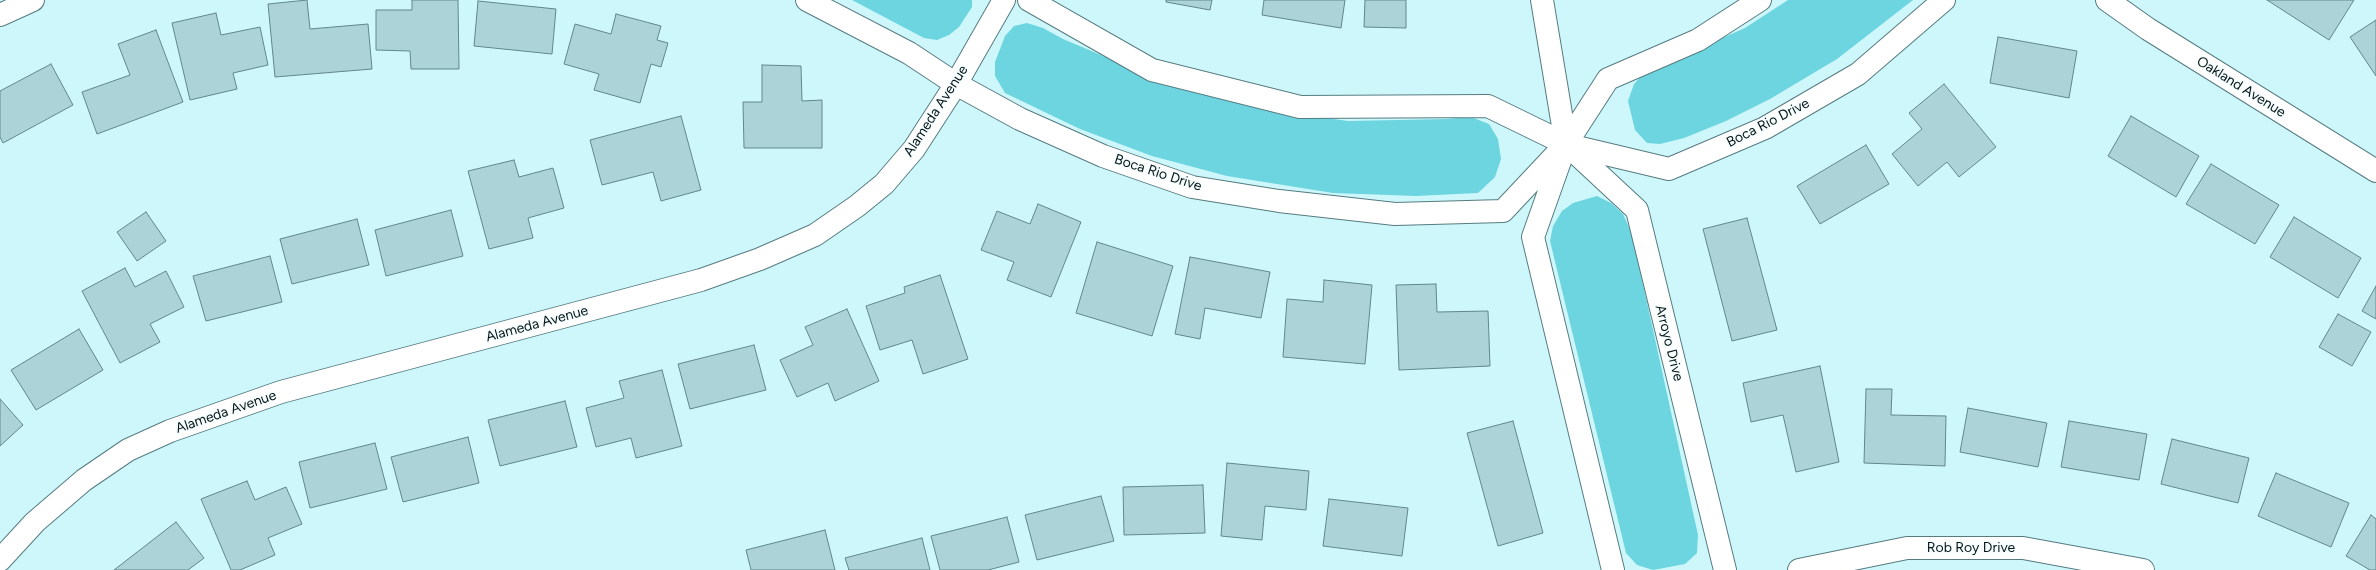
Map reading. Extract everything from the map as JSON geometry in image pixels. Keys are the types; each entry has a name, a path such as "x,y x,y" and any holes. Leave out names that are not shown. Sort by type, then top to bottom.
{"street":[{"path":"0,15 33,0"},
{"name":"Boca Rio Drive","path":"807,0 909,53 956,84 1020,119 1103,156 1192,187 1279,201 1395,214 1503,211 1566,144 1608,79 1698,40 1760,0"},
{"name":"Alameda Avenue","path":"0,560 34,522 84,480 128,450 170,432 281,392 700,280 760,259 815,235 857,206 884,184 914,149 956,84 1004,0"},
{"name":"Boca Rio Drive","path":"1029,0 1152,70 1300,107 1488,106 1566,144 1669,169 1764,128 1858,74 1944,0"},
{"path":"1542,0 1566,144 1533,237 1613,570"},
{"name":"Oakland Avenue","path":"2107,0 2148,29 2376,171"},
{"name":"Arroyo Drive","path":"1566,144 1637,210 1725,570"},
{"name":"Rob Roy Drive","path":"1800,570 1907,548 2023,548 2143,570"}],"shaded area":[{"path":"852,0 972,0 972,7 959,27 949,35 937,40 924,38"},
{"path":"1788,0 1913,0 1837,59 1770,99 1726,121 1684,138 1660,144 1647,143 1635,130 1628,101 1634,84 1645,72 1745,28"},
{"path":"1027,23 1043,28 1063,39 1165,82 1256,108 1348,121 1471,117 1489,124 1498,139 1501,159 1495,177 1478,193 1416,196 1333,193 1227,176 1152,156 1080,129 1005,93 995,76 995,62 1005,36 1014,26"},
{"path":"1597,196 1611,203 1623,214 1632,234 1698,535 1697,553 1685,564 1653,570 1637,565 1626,553 1550,241 1553,226 1562,211 1573,203"}],"building":[{"path":"307,0 310,29 368,24 372,69 275,77 268,4"},
{"path":"412,0 458,0 459,69 411,69 410,51 376,50 376,10 412,10"},
{"path":"1166,0 1212,0 1210,10 1166,2"},
{"path":"1264,0 1345,0 1341,28 1262,15"},
{"path":"1365,0 1406,0 1406,28 1364,27"},
{"path":"2267,0 2354,0 2329,40"},
{"path":"478,1 556,9 552,54 474,46"},
{"path":"216,13 221,35 260,27 268,65 233,73 237,89 190,100 172,23"},
{"path":"616,14 661,26 657,40 668,43 661,67 651,64 640,103 594,90 599,74 564,64 575,24 611,34"},
{"path":"2376,20 2376,76 2350,37"},
{"path":"156,30 183,102 97,134 82,92 130,75 118,44"},
{"path":"1998,37 2077,51 2069,98 1990,83"},
{"path":"51,64 73,105 3,143 0,137 0,91"},
{"path":"762,65 801,66 802,101 822,100 822,148 744,148 743,102 762,102"},
{"path":"1944,84 1996,147 1959,177 1947,162 1918,186 1892,154 1922,129 1909,113"},
{"path":"681,116 701,190 661,201 653,172 602,185 590,140"},
{"path":"2131,116 2199,156 2176,197 2108,156"},
{"path":"1866,145 1889,184 1820,224 1797,186"},
{"path":"514,160 519,177 553,168 564,208 528,218 533,238 489,249 468,171"},
{"path":"2211,164 2279,205 2255,244 2186,204"},
{"path":"1038,204 1081,222 1051,297 1007,280 1014,262 981,250 997,211 1030,224"},
{"path":"451,210 463,256 386,276 375,230"},
{"path":"146,212 166,241 137,261 117,232"},
{"path":"2294,217 2361,258 2338,298 2270,257"},
{"path":"1747,218 1777,330 1732,341 1703,229"},
{"path":"357,219 369,265 292,284 280,239"},
{"path":"1097,242 1173,266 1152,336 1076,313"},
{"path":"270,256 282,302 206,321 193,276"},
{"path":"1190,257 1270,272 1261,318 1205,308 1200,339 1175,334"},
{"path":"125,268 135,287 166,271 184,307 150,324 160,342 120,363 82,291"},
{"path":"940,275 968,359 923,374 912,340 880,350 866,306 905,293 904,287"},
{"path":"1324,280 1372,285 1365,364 1283,357 1287,299 1323,302"},
{"path":"1436,284 1437,312 1488,311 1490,366 1399,370 1396,285"},
{"path":"2376,286 2376,319 2362,311"},
{"path":"847,309 879,381 835,401 828,383 797,397 780,360 813,345 805,327"},
{"path":"2338,314 2371,332 2352,366 2319,347"},
{"path":"79,329 103,370 36,410 11,370"},
{"path":"754,345 766,390 690,409 678,364"},
{"path":"1820,366 1839,462 1796,472 1783,415 1751,422 1743,383"},
{"path":"662,370 682,446 636,458 631,438 596,447 586,408 624,398 619,381"},
{"path":"1866,389 1892,389 1891,415 1946,416 1945,466 1864,463"},
{"path":"0,399 23,425 0,446"},
{"path":"565,401 577,447 500,466 488,420"},
{"path":"1968,408 2047,423 2038,467 1960,452"},
{"path":"1513,421 1543,533 1498,546 1467,433"},
{"path":"2069,421 2147,434 2139,480 2061,467"},
{"path":"468,437 479,483 403,502 391,457"},
{"path":"2172,439 2249,458 2238,503 2161,484"},
{"path":"375,443 387,489 310,508 299,462"},
{"path":"1227,463 1309,471 1306,510 1265,506 1262,540 1221,536"},
{"path":"2276,473 2349,503 2331,547 2258,516"},
{"path":"247,481 255,500 286,487 302,524 268,538 275,555 240,570 231,570 201,499"},
{"path":"1203,485 1205,533 1124,535 1123,487"},
{"path":"1101,496 1114,541 1037,560 1025,515"},
{"path":"1329,499 1408,508 1402,556 1323,546"},
{"path":"2371,515 2376,519 2376,570 2370,570 2346,556"},
{"path":"1007,517 1019,562 988,570 940,570 931,536"},
{"path":"176,522 204,558 188,570 114,570"},
{"path":"825,530 835,570 751,570 746,550"},
{"path":"922,538 930,570 849,570 845,558"}]}
